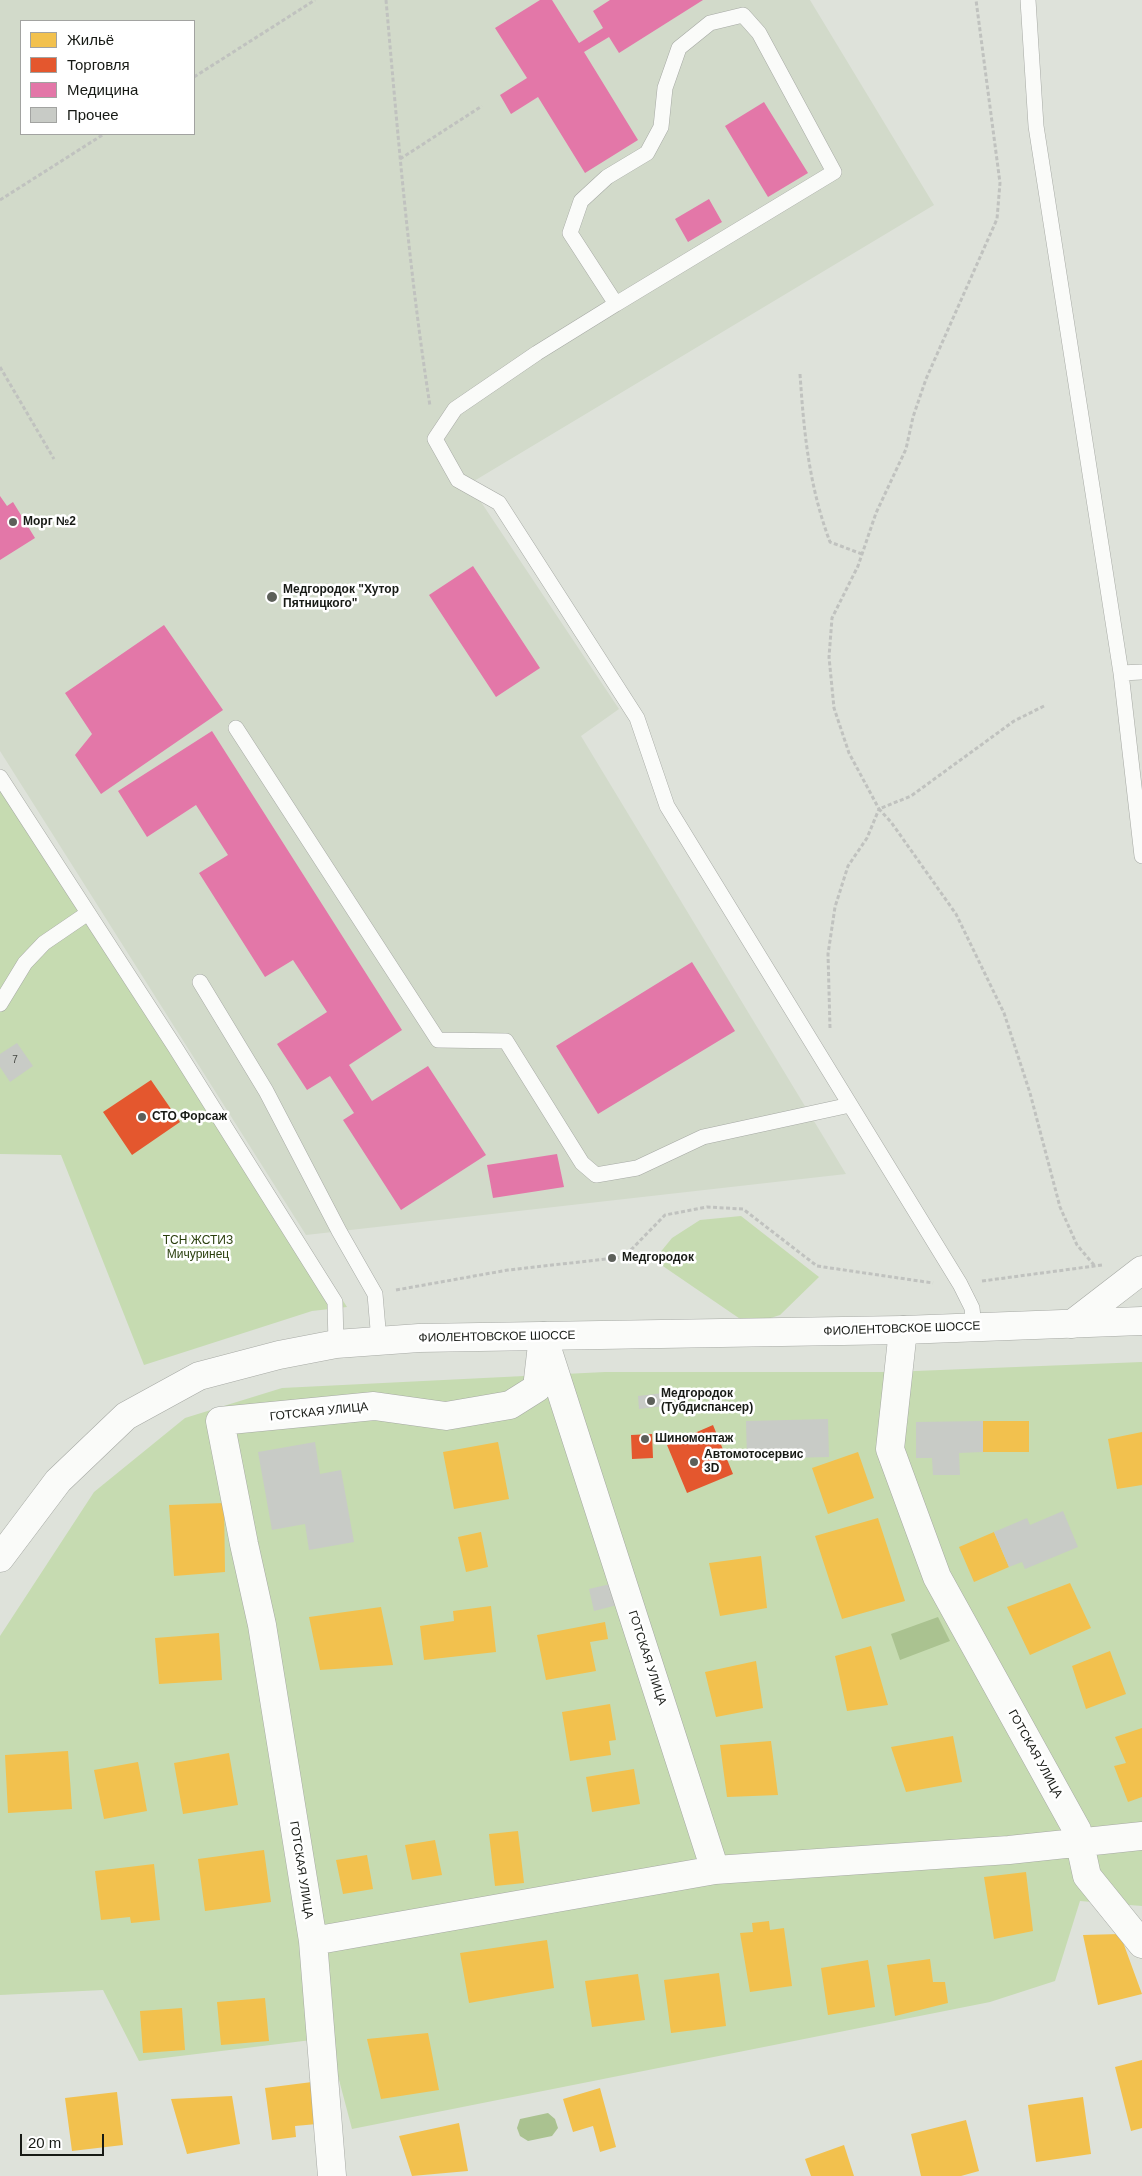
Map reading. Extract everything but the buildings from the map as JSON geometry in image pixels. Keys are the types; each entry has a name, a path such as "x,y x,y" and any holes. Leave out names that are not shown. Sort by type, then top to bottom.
{"street":[{"path":"1072,1324 1142,1270"},
{"name":"ФИОЛЕНТОВСКОЕ ШОССЕ","path":"0,1558 58,1481 126,1416 199,1376 279,1355 336,1344 419,1338 902,1330 1142,1321"},
{"name":"ГОТСКАЯ УЛИЦА","path":"902,1330 890,1449 936,1577 1073,1822 1080,1841 1087,1876 1142,1944"},
{"name":"ГОТСКАЯ УЛИЦА","path":"543,1336 715,1870"},
{"name":"ГОТСКАЯ УЛИЦА","path":"332,2176 312,1941 262,1625 220,1421 374,1406 446,1416 510,1405 537,1388 543,1336"},
{"path":"312,1941 715,1870 1009,1850 1080,1841 1142,1836"}],"lane":[{"path":"1028,0 1036,126 1121,672 1142,856"},
{"path":"616,304 570,234 581,200 607,177 647,153 661,127 665,88 679,48 710,23 743,15 758,33 834,172 537,353 455,410 435,439 458,480 499,504 637,718 667,806 960,1284 972,1308 974,1327"},
{"path":"1121,672 1142,672"},
{"path":"236,728 438,1040 506,1041 582,1163 596,1175 637,1168 703,1137 850,1105"},
{"path":"0,777 335,1302 336,1344"},
{"path":"0,1004 25,964 44,943 88,913"},
{"path":"200,982 266,1091 339,1231 375,1294 379,1341"}],"path":[{"path":"195,76 316,0"},
{"path":"386,0 418,329 435,439"},
{"path":"976,0 1000,182 997,219 926,379 913,417 906,449 876,513 862,554 832,618 829,657 834,708 849,753 878,809 891,822 956,914 1004,1013 1030,1092 1060,1207 1077,1244 1095,1266"},
{"path":"400,159 482,106"},
{"path":"0,200 102,135"},
{"path":"0,367 54,460"},
{"path":"800,374 805,444 821,517 830,542 862,554"},
{"path":"831,1073 828,954 835,907 848,866 867,838 878,809 911,796 1014,721 1044,706"},
{"path":"375,1294 508,1270 624,1257 665,1215 707,1207 743,1210 818,1266 933,1283 960,1284 1104,1265"}],"shaded area":[{"name":"Медгородок \"Хутор Пятницкого\"","path":"0,0 810,0 934,205 469,484 619,709 581,736 846,1174 306,1235 0,751"},
{"path":"938,1617 950,1641 900,1660 891,1634"},
{"path":"548,2113 555,2119 558,2128 552,2136 528,2141 520,2136 517,2128 520,2119"}],"green space":[{"name":"ТСН ЖСТИЗ Мичуринец","path":"0,782 128,964 347,1307 312,1311 144,1365 61,1155 0,1154"},
{"path":"741,1216 819,1277 780,1315 749,1325 654,1260 672,1238 700,1220"},
{"path":"1142,1362 1142,1906 1080,1901 1055,1981 990,2002 352,2129 328,2038 139,2061 103,1990 0,1995 0,1636 94,1492 185,1418 282,1388 605,1372 890,1372"}],"place":[{"name":"Морг №2","path":"13,522"},
{"name":"Медгородок \"Хутор Пятницкого\"","path":"272,597"},
{"name":"СТО Форсаж","path":"142,1117"},
{"name":"Медгородок","path":"612,1258"},
{"name":"Медгородок (Тубдиспансер)","path":"651,1401"},
{"name":"Шиномонтаж","path":"645,1439"},
{"name":"Автомотосервис 3D","path":"694,1462"}]}
